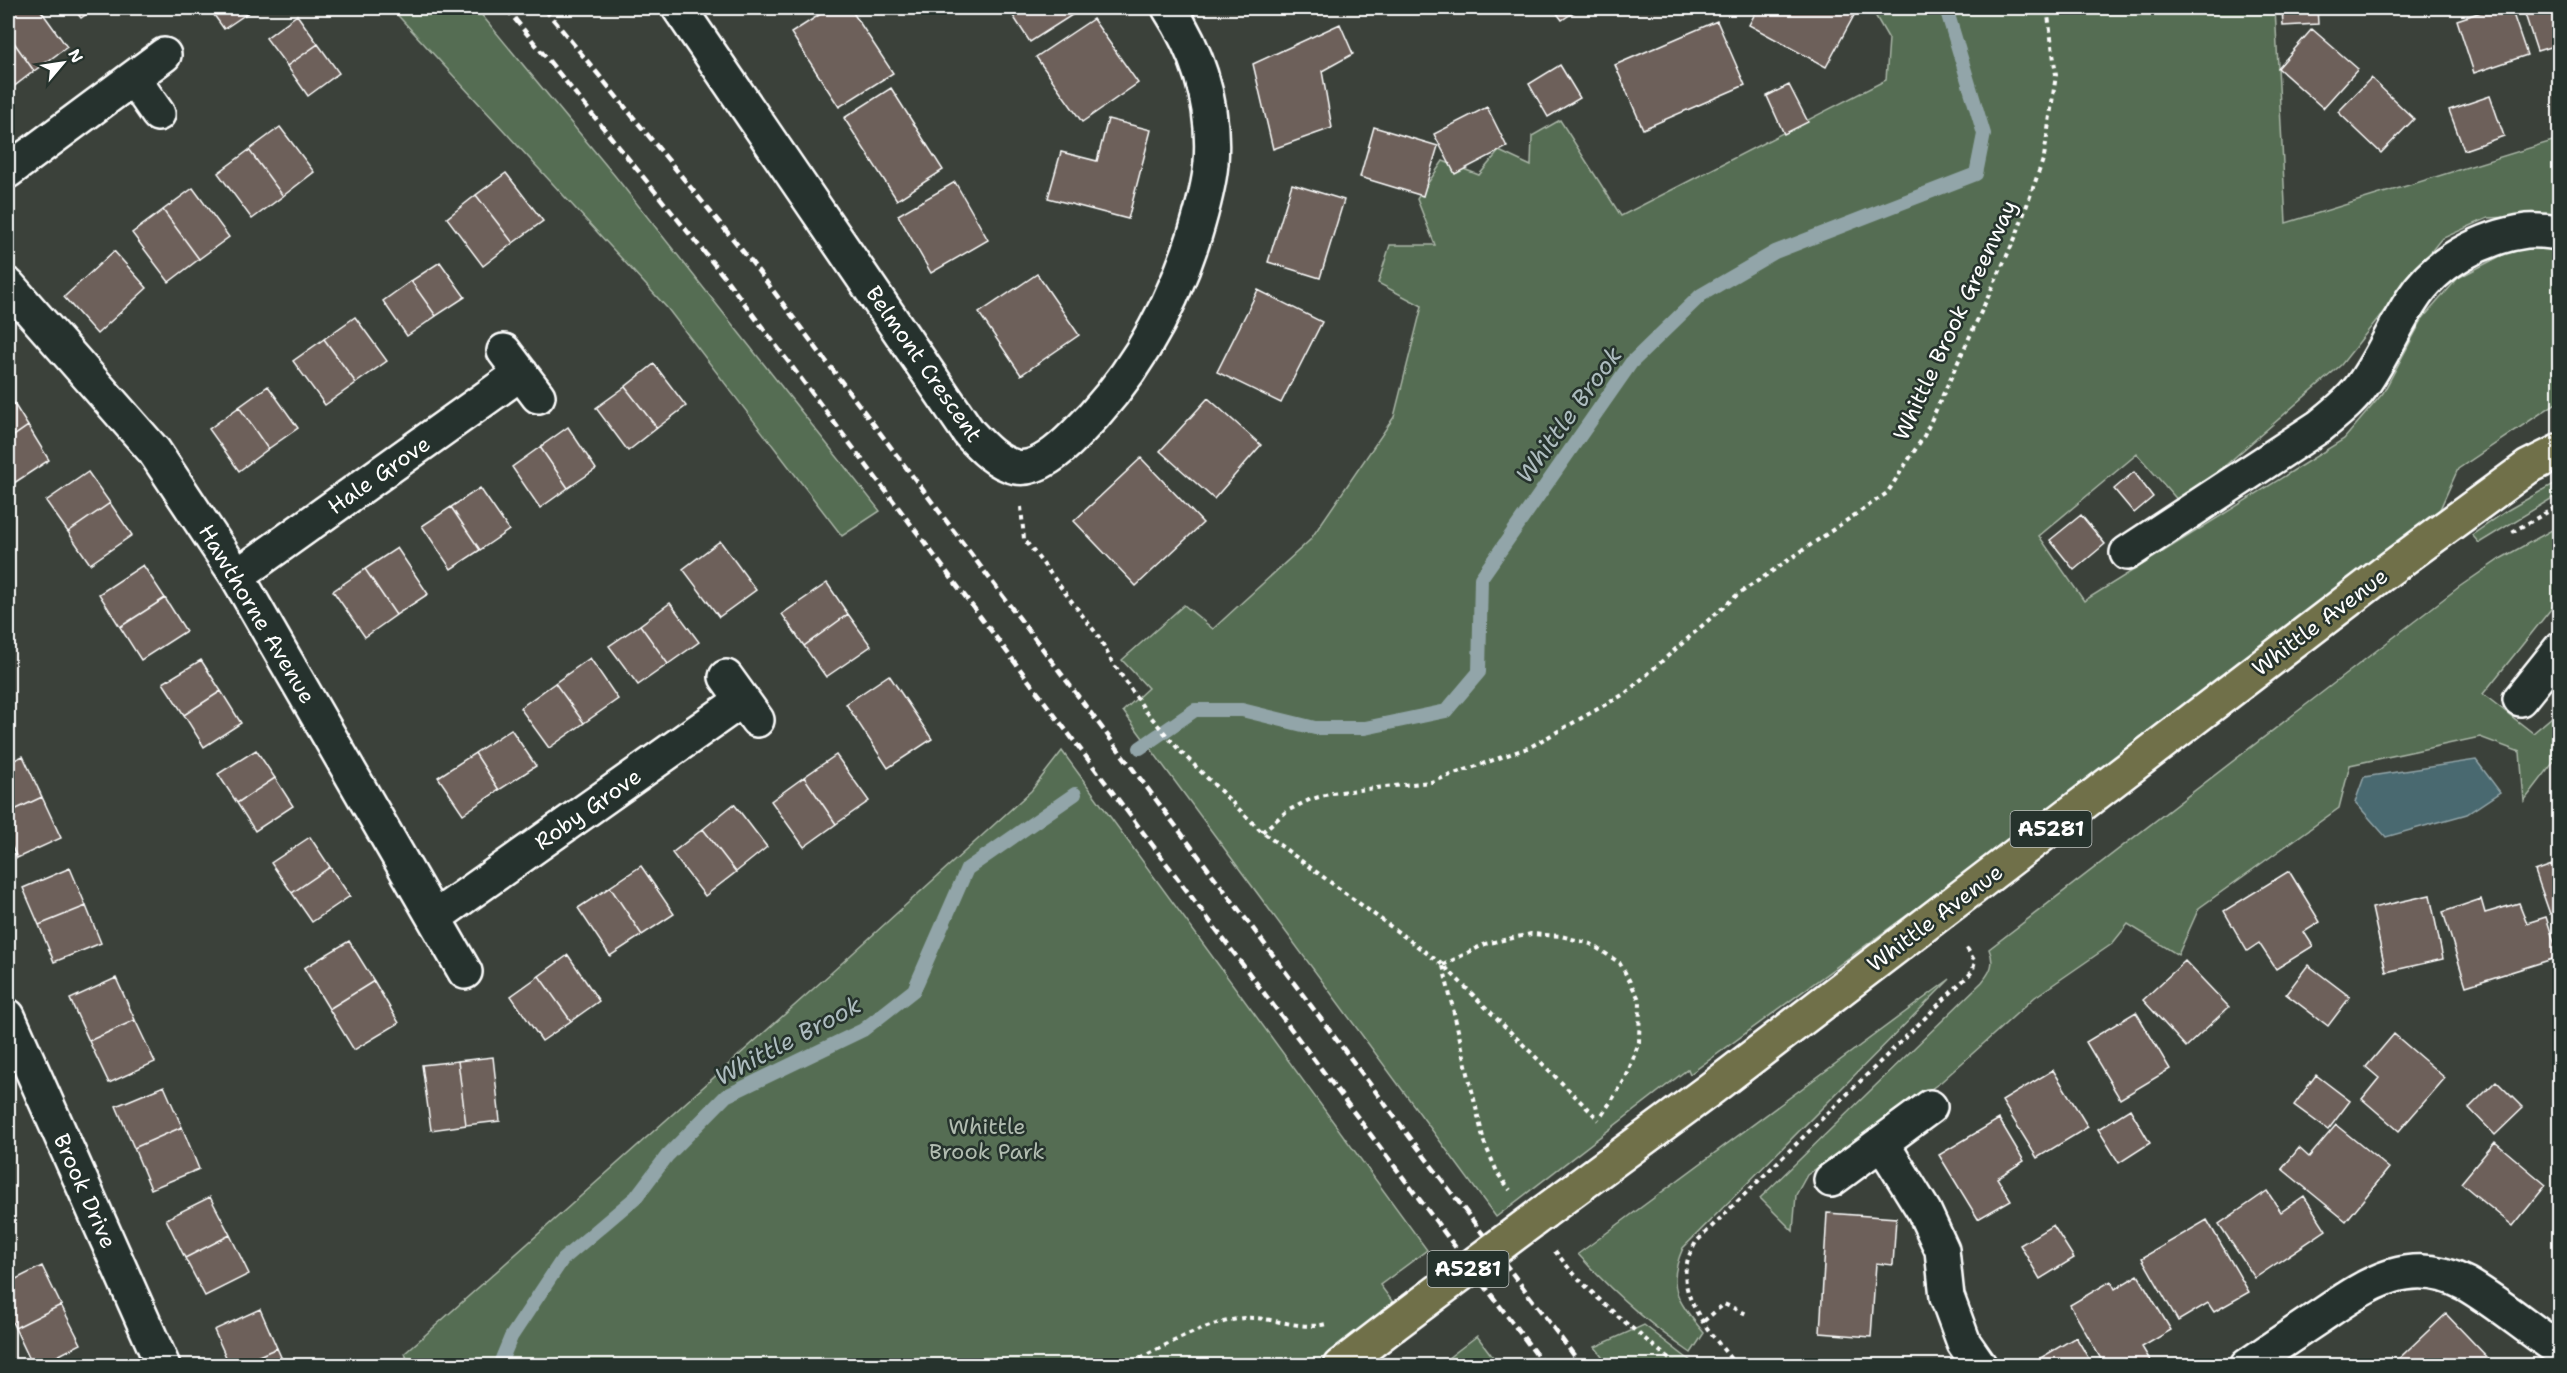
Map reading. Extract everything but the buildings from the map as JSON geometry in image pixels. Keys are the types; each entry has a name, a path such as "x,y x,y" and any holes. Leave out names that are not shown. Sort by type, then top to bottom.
{"main road":[{"name":"Whittle Avenue","path":"1340,1365 1946,910 2394,566 2528,467 2559,451"}],"street":[{"name":"Belmont Crescent","path":"679,8 969,433 984,450 1018,467"},
{"path":"1018,467 1035,464 1051,456 1097,413 1148,344 1169,304 1187,260 1201,213 1211,165 1212,126 1204,82 1192,49 1169,8"},
{"path":"8,171 164,56"},
{"path":"133,78 158,114"},
{"path":"2127,553 2282,451 2345,406 2365,381 2413,298 2430,279 2453,260 2475,246 2502,236 2530,231 2559,233"},
{"name":"Hawthorne Avenue","path":"8,285 154,451 237,576 465,972"},
{"name":"Hale Grove","path":"237,576 521,374"},
{"path":"2520,699 2556,659"},
{"name":"Roby Grove","path":"434,918 742,699"},
{"name":"Brook Drive","path":"8,1016 163,1365"},
{"path":"1830,1180 1930,1107"},
{"path":"1882,1143 1924,1211 1942,1250 1947,1296 1964,1343 1980,1365"},
{"path":"2247,1365 2361,1288 2382,1278 2404,1272 2443,1276 2465,1284 2559,1350"}],"path":[{"name":"Whittle Brook Greenway","path":"1262,832 1287,811 1309,800 1332,793 1431,782 1530,747 1626,693 1737,596 1887,493 1924,436 2016,236 2044,158 2056,75 2047,8"},
{"path":"1018,467 1024,539 1099,637 1145,710 1180,751 1262,832 1443,965 1599,1120"},
{"path":"1736,1365 1696,1310 1686,1285 1686,1264 1696,1242 1972,972 1975,962 1946,910"},
{"path":"1443,965 1485,944 1531,934 1561,936 1591,944 1620,963 1640,1001 1639,1042 1626,1078 1593,1127"},
{"path":"1704,1321 1724,1304 1749,1316"},
{"path":"1124,1365 1208,1326 1245,1318 1300,1326 1323,1326 1330,1323"}],"green space":[{"path":"391,8 476,8 615,176 880,511 842,536 668,309"},
{"path":"1871,8 2275,8 2286,223 2559,139 2559,222 2539,216 2488,218 2441,239 2341,365 2181,504 2137,454 2039,536 2084,601 2344,439 2383,393 2423,318 2458,278 2516,248 2559,245 2559,401 2458,469 2440,509 2048,812 1690,1074 1688,1069 1496,1217 1123,711 1148,688 1122,660 1184,605 1213,629 1310,540 1394,417 1422,306 1378,283 1390,245 1435,245 1417,199 1443,161 1479,175 1499,151 1531,166 1532,136 1560,120 1621,216 1886,80 1889,39"},
{"path":"2559,481 2559,494 2479,543 2472,535 2508,510"},
{"path":"2559,526 2559,599 2483,694 2533,733 2552,717 2559,716 2559,755 2524,801 2520,752 2480,737 2350,765 2339,808 2199,908 2178,955 2128,924 2112,944 2035,997 1941,1082 1807,1175 1796,1195 1793,1231 1760,1198 1982,982 1991,967 1992,959 1989,949 2459,587 2500,559"},
{"name":"Whittle Brook Park","path":"1062,751 1427,1250 1380,1285 1403,1316 1378,1337 1320,1365 409,1366 405,1353 831,973 1031,791"},
{"path":"1950,979 1683,1248 1675,1274 1677,1294 1704,1333 1691,1353 1631,1307 1578,1254"},
{"path":"1644,1325 1696,1365 1609,1365 1595,1347"},
{"path":"1477,1336 1499,1365 1439,1365"}],"water":[{"path":"2476,760 2500,792 2467,814 2386,837 2355,802 2364,777"}],"waterway":[{"name":"Whittle Brook","path":"1140,748 1195,710 1242,710 1315,728 1365,728 1446,711 1479,672 1481,578 1631,363 1701,295 1775,252 1976,174 1984,134 1946,8"},
{"name":"Whittle Brook","path":"499,1366 511,1337 562,1260 636,1197 667,1156 726,1096 863,1030 914,990 967,869 1075,794"}],"railway":[{"path":"506,8 726,279 1545,1366"},
{"path":"544,8 750,260 1582,1366"}]}
